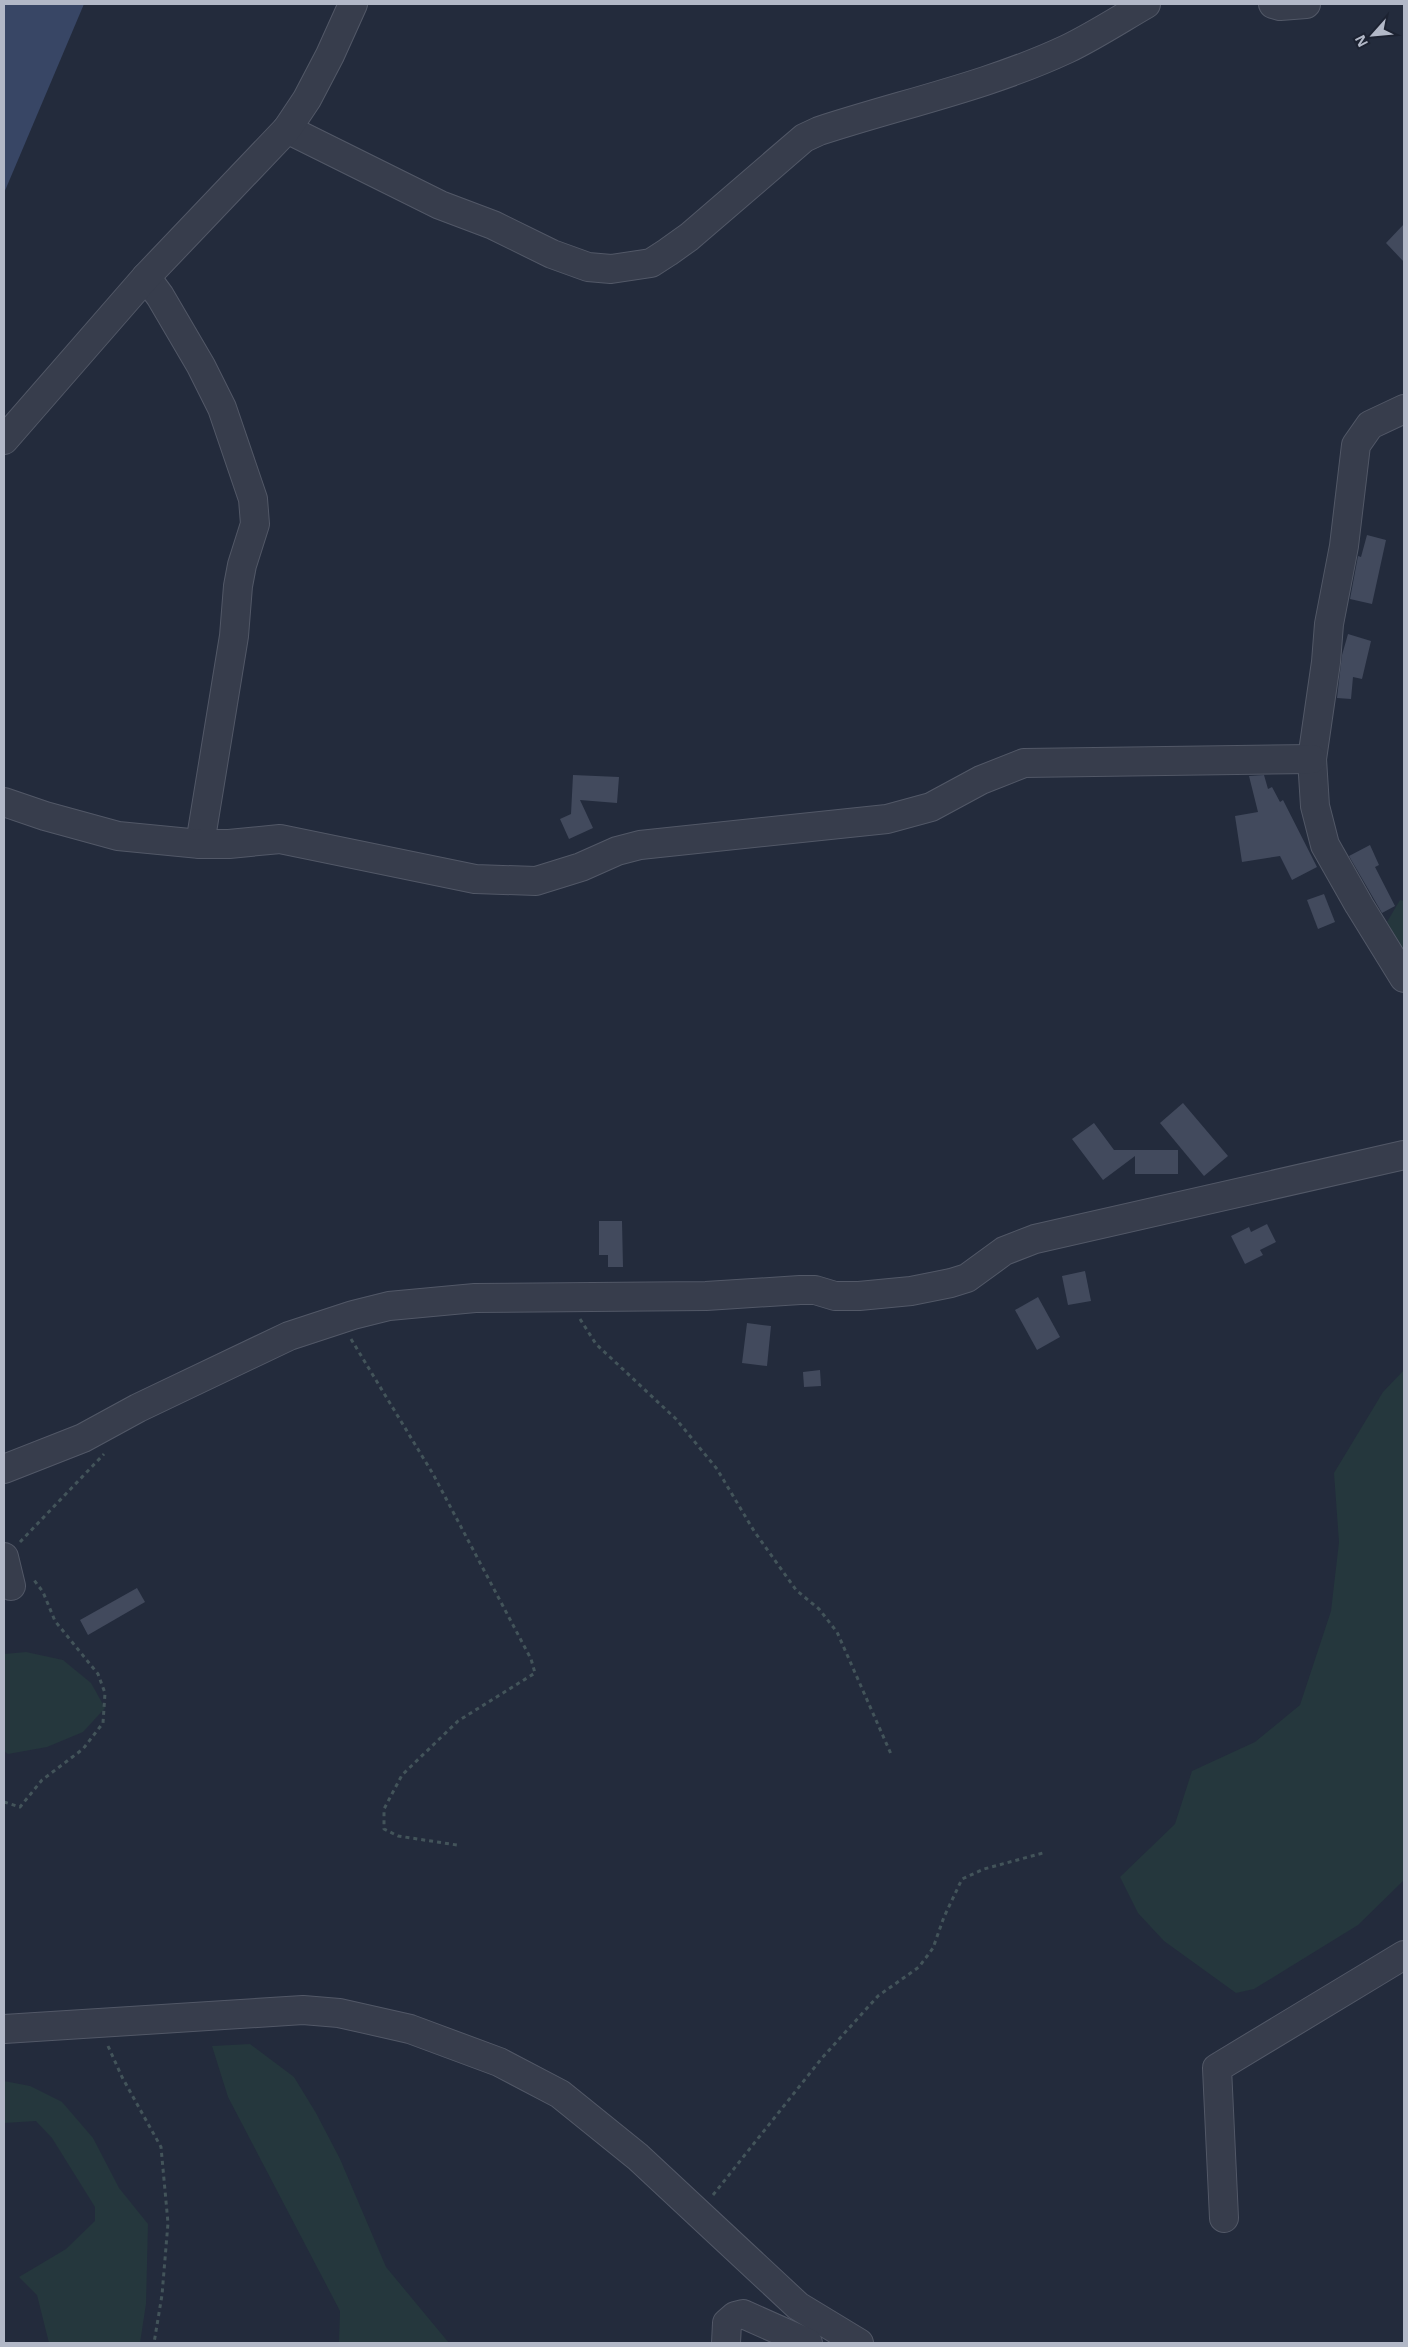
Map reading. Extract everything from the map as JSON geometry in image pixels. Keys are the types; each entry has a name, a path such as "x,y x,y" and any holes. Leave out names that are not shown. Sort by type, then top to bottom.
{"street":[{"path":"4,440 146,277 287,129 307,99 330,55 353,4"},
{"path":"287,129 440,205 493,225 552,254 588,267 611,269 634,267 651,263 689,237 804,138 819,130 912,104 1028,64 1068,48 1146,4"},
{"path":"1273,4 1280,6 1306,4"},
{"path":"146,277 160,296 202,366 222,408 253,499 255,524 242,565 238,586 232,645 200,844"},
{"path":"1404,409 1370,425 1356,445 1344,546 1329,624 1326,662 1312,759 1315,806 1325,845 1358,905 1404,978"},
{"path":"4,802 45,816 118,836 200,844 229,844 280,839 476,879 536,880 582,868 616,851 640,845 887,819 931,807 981,780 1024,763 1312,759"},
{"path":"4,1470 83,1438 289,1336 339,1319 389,1306 474,1298 706,1296 800,1290 815,1290 835,1296 859,1296 911,1291 967,1278 1004,1251 1035,1239 1404,1155"},
{"path":"4,1557 20,1579"},
{"path":"1224,2218 1217,2068 1404,1955"},
{"path":"4,2029 303,2010 339,2013 410,2029 498,2062 560,2094 638,2157 798,2306 848,2341"},
{"path":"726,2343 727,2323 735,2316 743,2314 808,2343"}],"path":[{"path":"570,1298 577,1315 596,1344 676,1419 717,1469 754,1531 796,1590 819,1609 837,1632 891,1754"},
{"path":"339,1319 434,1474 531,1659 535,1673 458,1721 402,1775 384,1809 384,1829 398,1836 457,1844"},
{"path":"4,1557 104,1455 118,1419"},
{"path":"4,1802 20,1807 42,1780 83,1749 103,1723 105,1692 98,1674 55,1621 43,1592 20,1579"},
{"path":"698,2213 822,2058 878,1996 919,1967 933,1948 944,1917 962,1880 984,1868 1043,1853"},
{"path":"98,2024 122,2077 161,2147 168,2223 162,2295 154,2343"}],"shaded area":[{"path":"1400,900 1404,901 1404,953 1387,922"},
{"path":"1404,1370 1404,1880 1358,1925 1254,1989 1236,1993 1164,1941 1138,1913 1120,1877 1175,1824 1192,1771 1255,1742 1300,1705 1331,1611 1339,1542 1334,1473 1383,1392"},
{"path":"26,1652 63,1660 91,1683 105,1708 83,1732 47,1747 8,1754 4,1751 4,1654"},
{"path":"250,2044 294,2077 316,2113 340,2159 386,2267 449,2343 339,2343 340,2311 228,2097 212,2046"},
{"path":"4,2081 30,2086 62,2102 93,2138 119,2188 148,2224 146,2304 140,2343 49,2343 37,2295 19,2277 66,2249 95,2221 95,2207 52,2138 36,2121 4,2123"}],"water":[{"path":"4,4 84,4 4,193"}],"building":[{"path":"1404,224 1404,262 1386,243"},
{"path":"1367,535 1386,540 1372,604 1350,599 1358,556 1361,557"},
{"path":"1348,634 1371,641 1362,679 1353,677 1351,699 1337,698 1342,655"},
{"path":"573,775 619,777 617,803 580,800 593,828 569,839 560,819 571,814"},
{"path":"1264,775 1268,789 1272,787 1280,802 1283,800 1317,867 1292,880 1280,856 1242,862 1235,816 1258,812 1249,776"},
{"path":"1370,845 1379,865 1375,867 1395,906 1382,913 1349,856"},
{"path":"1324,894 1335,922 1318,929 1307,900"},
{"path":"1183,1103 1228,1156 1204,1176 1160,1123"},
{"path":"1094,1123 1114,1150 1178,1150 1178,1174 1135,1174 1135,1156 1103,1180 1072,1139"},
{"path":"599,1221 622,1221 623,1267 608,1267 608,1255 599,1255"},
{"path":"1267,1224 1276,1242 1260,1250 1263,1255 1245,1264 1231,1236 1249,1227 1251,1232"},
{"path":"1085,1271 1091,1301 1068,1305 1062,1276"},
{"path":"1038,1297 1060,1337 1037,1350 1015,1310"},
{"path":"747,1323 771,1326 767,1366 742,1363"},
{"path":"820,1370 821,1386 804,1387 803,1372"},
{"path":"137,1588 145,1602 88,1635 80,1620"}]}
